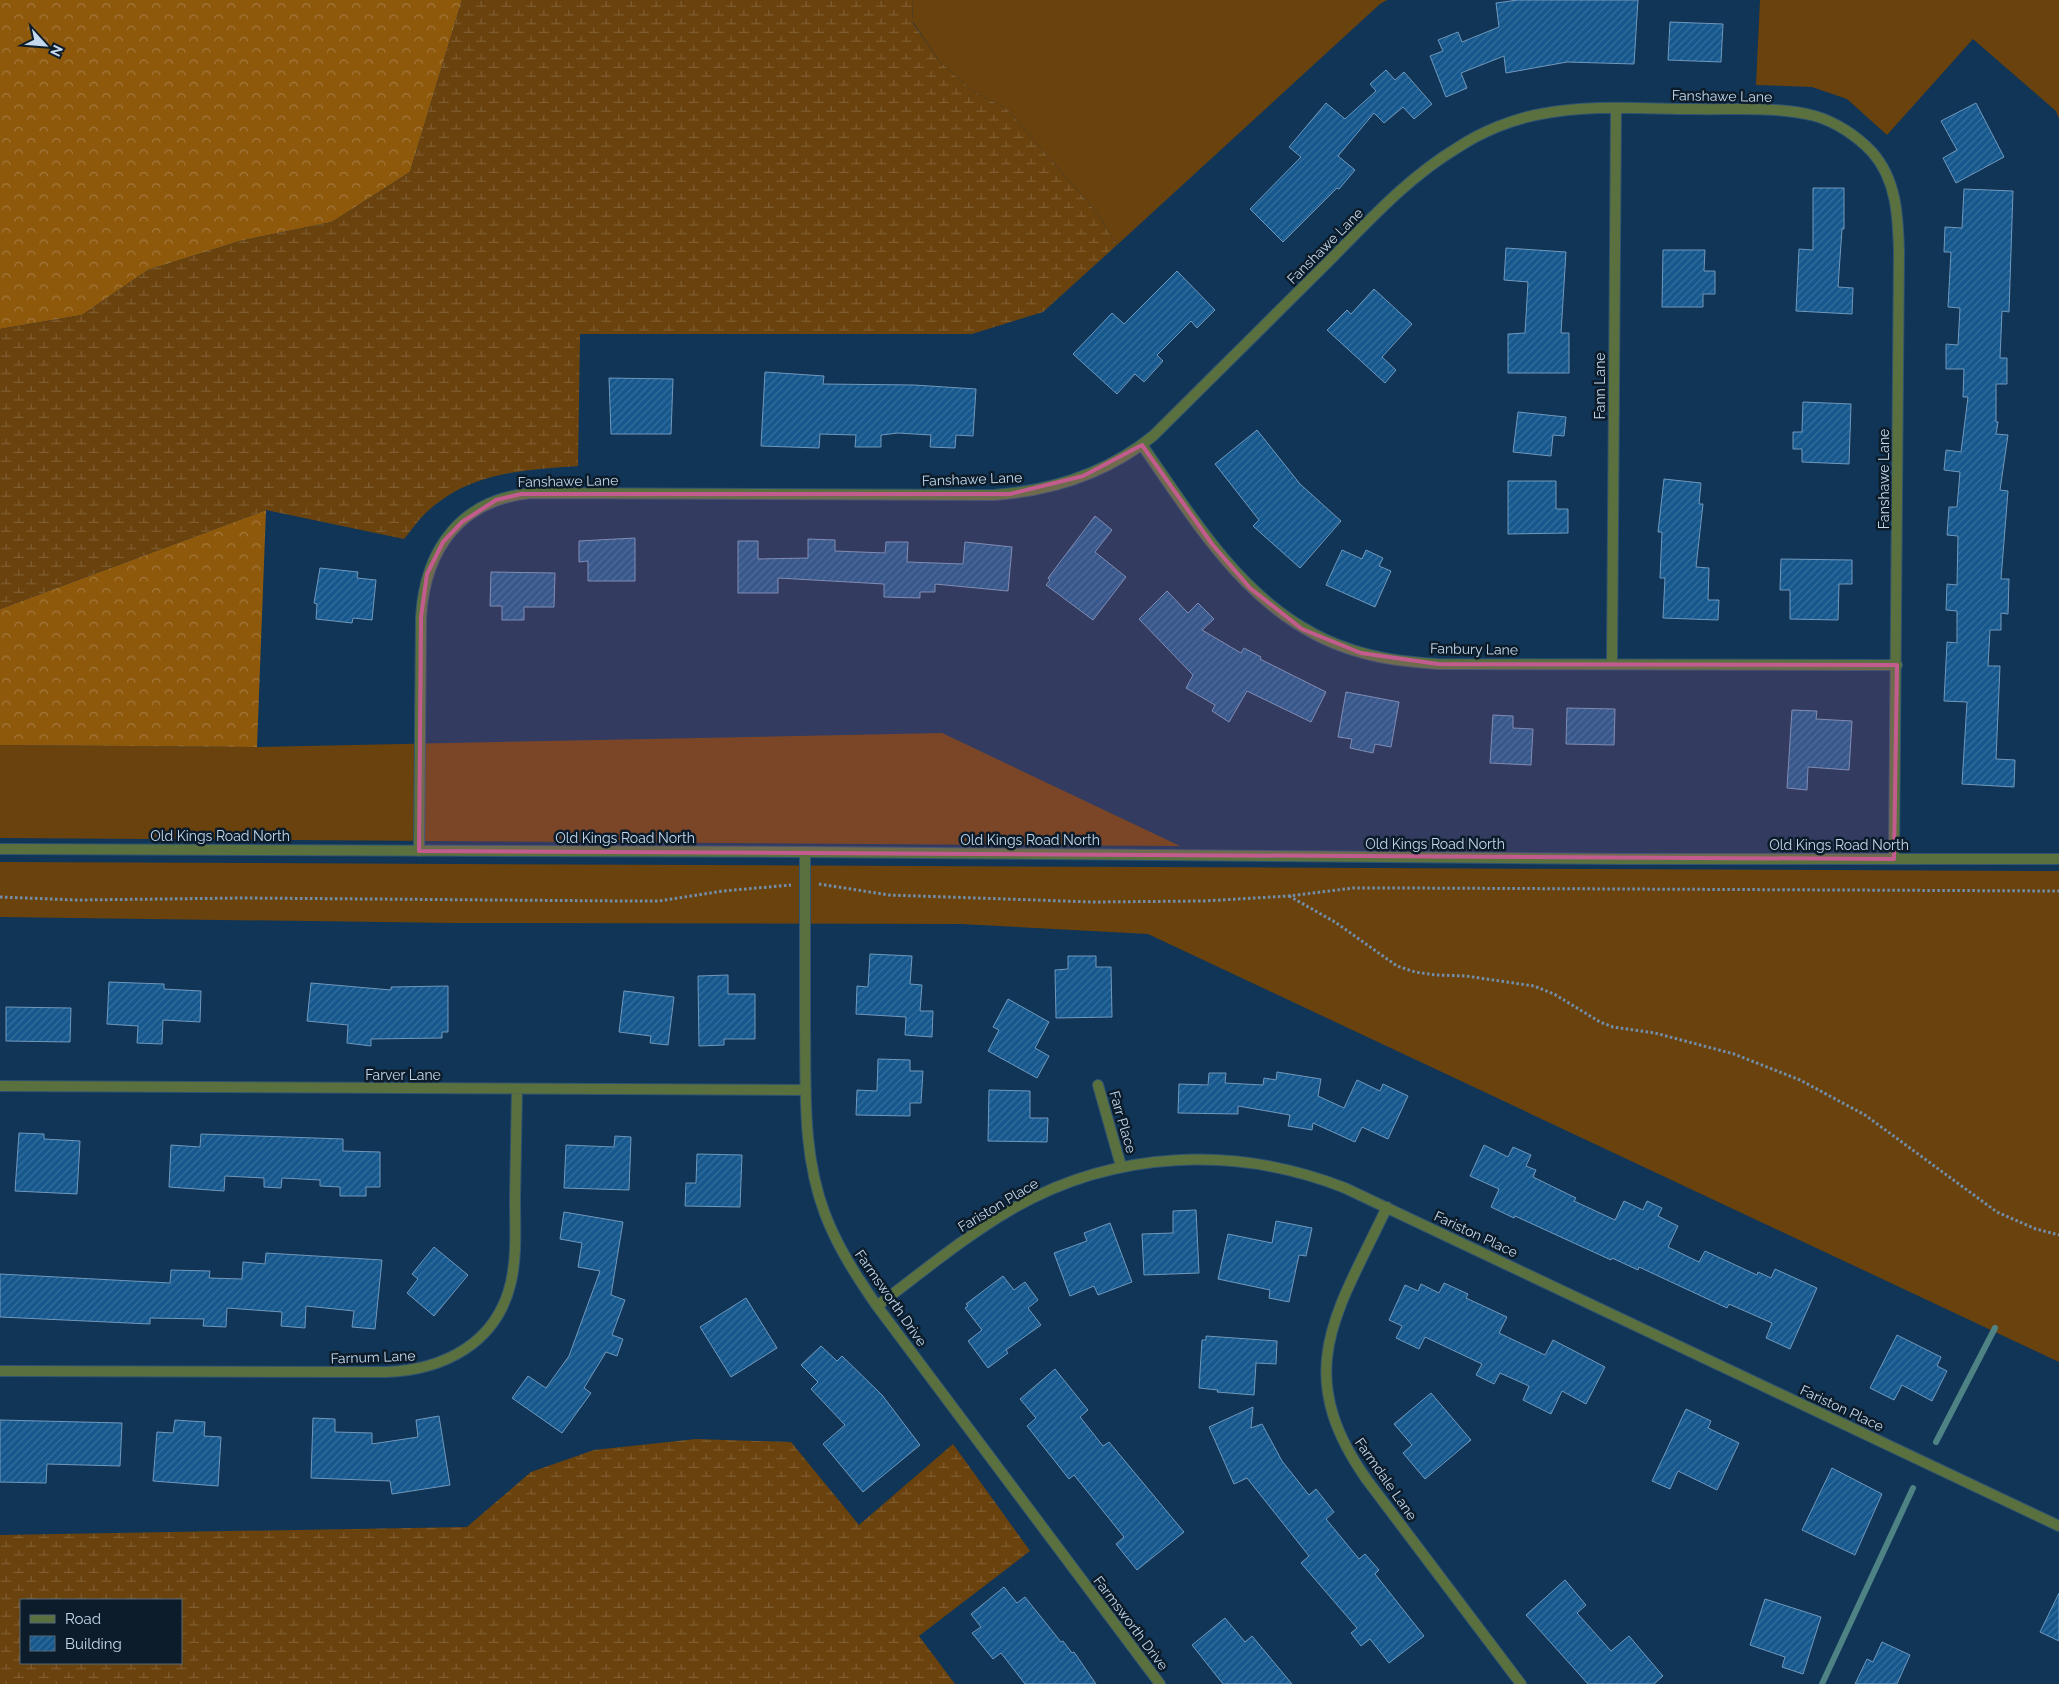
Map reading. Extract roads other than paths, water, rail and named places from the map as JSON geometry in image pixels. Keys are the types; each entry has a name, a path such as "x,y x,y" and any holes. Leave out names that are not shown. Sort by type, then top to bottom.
{"street":[{"name":"Fanshawe Lane","path":"419,851 421,617 423,587 430,563 443,542 462,522 483,507 508,496 532,493 1010,494 1042,489 1083,476 1114,462 1142,445 1393,198 1432,164 1473,138 1529,116 1556,112 1616,109 1771,110 1814,116 1840,126 1862,143 1886,172 1895,202 1898,252 1897,665 1894,859"},
{"name":"Fann Lane","path":"1612,664 1616,109"},
{"name":"Fanbury Lane","path":"1142,445 1212,544 1237,574 1276,611 1315,636 1361,653 1406,661 1438,664 1897,665"},
{"name":"Old Kings Road North","path":"0,849 805,852 1614,859 2059,859"},
{"name":"Farmsworth Drive","path":"805,852 806,1090 812,1169 825,1213 843,1252 877,1306 1160,1684"},
{"name":"Farr Place","path":"1098,1085 1121,1166"},
{"name":"Farver Lane","path":"0,1086 806,1090"},
{"name":"Farnum Lane","path":"0,1371 394,1372 431,1367 457,1356 469,1348 490,1327 505,1301 510,1283 515,1247 517,1089"},
{"name":"Fariston Place","path":"877,1306 958,1245 1013,1208 1058,1186 1121,1166 1194,1159 1259,1163 1319,1178 1387,1207 2059,1526"},
{"name":"Farmdale Lane","path":"1387,1207 1339,1308 1330,1334 1326,1376 1334,1421 1345,1446 1367,1480 1521,1684"}],"waterway":[{"path":"1936,1442 1995,1328"},
{"path":"1822,1684 1913,1488"}]}
